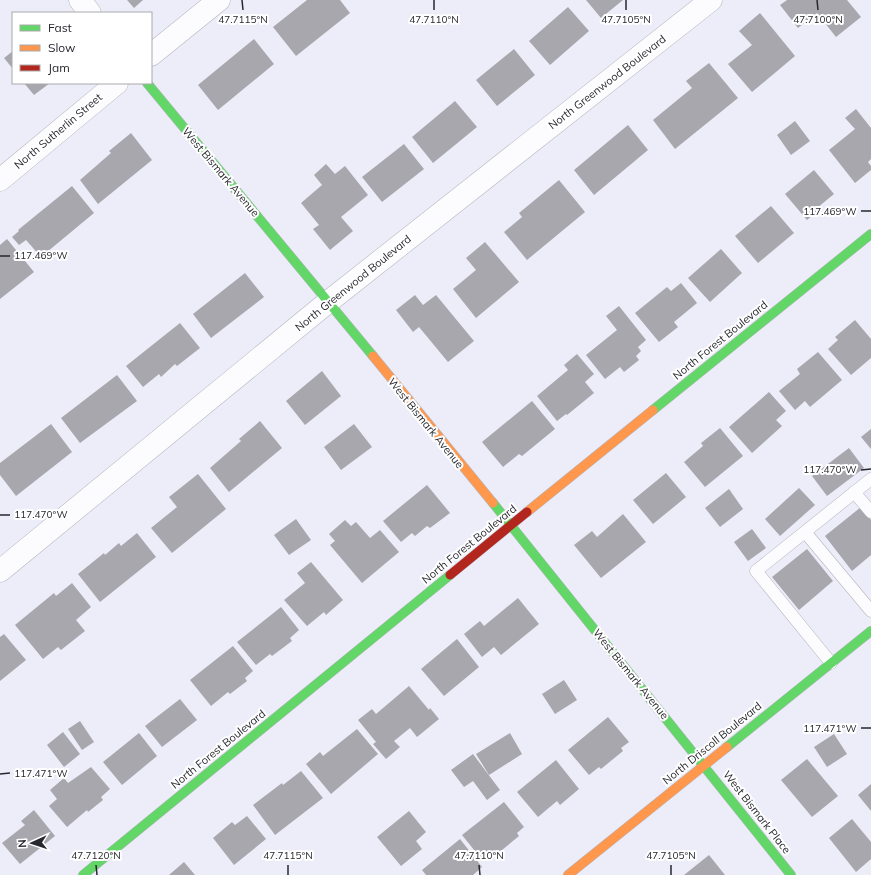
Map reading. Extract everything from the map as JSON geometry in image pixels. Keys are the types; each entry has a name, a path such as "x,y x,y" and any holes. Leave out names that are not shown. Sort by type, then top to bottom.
{"street":[{"path":"80,0 89,12"},
{"path":"152,54 219,0"},
{"name":"North Greenwood Boulevard","path":"0,571 328,302 711,0"},
{"name":"North Sutherlin Street","path":"0,180 116,84"},
{"name":"West Bismark Avenue","path":"148,84 328,302 704,764"},
{"name":"North Forest Boulevard","path":"83,875 510,526 871,234"},
{"name":"North Driscoll Boulevard","path":"568,875 831,663 869,638"},
{"name":"West Bismark Place","path":"704,764 791,875"}],"lane":[{"path":"831,663 756,571 871,479"},
{"path":"854,492 871,512"},
{"path":"805,532 871,611"}],"building":[{"path":"127,0 143,0 134,8"},
{"path":"307,0 340,0 350,13 296,56 273,27"},
{"path":"586,0 623,0 601,18"},
{"path":"787,0 847,0 861,17 836,37 817,13 798,28 780,5"},
{"path":"568,7 589,31 550,65 529,41"},
{"path":"760,13 795,56 752,92 728,64 752,45 739,31"},
{"path":"254,39 274,64 218,110 198,85"},
{"path":"514,49 535,75 497,106 476,80"},
{"path":"12,52 12,68 4,58"},
{"path":"709,63 738,98 675,149 653,120 692,88 686,81"},
{"path":"25,84 49,84 34,95"},
{"path":"455,101 477,127 433,163 412,137"},
{"path":"856,109 871,128 871,159 868,162 871,166 871,170 855,183 829,150 855,129 845,118"},
{"path":"795,121 810,141 791,155 777,135"},
{"path":"628,125 648,150 594,195 574,170"},
{"path":"131,133 152,160 98,204 80,180 111,153 109,151"},
{"path":"404,144 424,169 382,202 362,177"},
{"path":"326,164 335,174 345,166 368,195 341,217 353,231 330,250 313,229 319,225 301,203 322,185 314,175"},
{"path":"814,170 834,194 817,208 819,210 807,220 785,194"},
{"path":"559,180 585,212 527,260 504,232 522,217 519,213"},
{"path":"72,186 94,213 41,257 26,240 19,245 12,237 19,231 18,230"},
{"path":"771,206 794,233 758,263 735,236"},
{"path":"7,239 34,272 0,299 0,245"},
{"path":"485,242 519,282 476,318 453,289 476,270 466,258"},
{"path":"721,249 742,273 710,302 688,278"},
{"path":"245,273 264,297 211,338 193,314"},
{"path":"681,283 697,303 674,322 678,327 659,342 635,313 667,287 671,291"},
{"path":"415,295 423,305 436,295 474,341 448,362 419,327 413,332 396,310"},
{"path":"619,306 646,340 638,347 641,351 636,356 639,360 624,372 620,367 605,379 586,355 617,330 606,316"},
{"path":"855,320 871,339 871,358 851,375 828,349 838,340 835,337"},
{"path":"180,323 200,348 177,366 175,364 161,377 159,374 143,387 126,366"},
{"path":"818,352 842,380 810,407 805,401 795,410 779,391 800,374 797,369"},
{"path":"577,354 594,374 585,382 594,393 567,415 566,414 557,421 537,396 568,370 564,365"},
{"path":"322,371 341,396 305,425 286,401"},
{"path":"117,375 137,401 80,443 61,418"},
{"path":"769,392 786,411 776,420 782,426 752,453 729,427"},
{"path":"532,401 555,429 522,456 519,454 503,467 482,442"},
{"path":"260,421 282,448 229,492 210,468 241,441 239,439"},
{"path":"51,424 72,452 16,496 0,475 0,463"},
{"path":"354,424 372,447 341,470 324,447"},
{"path":"720,428 743,456 705,487 684,462 703,446 701,443"},
{"path":"871,429 871,449 861,437"},
{"path":"849,448 864,468 827,496 812,476"},
{"path":"666,473 686,497 653,524 633,500"},
{"path":"198,474 226,509 172,553 151,528 177,507 169,497"},
{"path":"427,485 450,513 430,528 427,526 415,536 412,533 401,542 383,521"},
{"path":"799,488 815,505 780,536 765,519"},
{"path":"729,489 743,509 720,527 705,508"},
{"path":"861,507 871,520 871,555 852,571 825,536"},
{"path":"623,514 646,542 601,578 574,545 592,531 597,537"},
{"path":"296,519 311,540 289,555 274,535"},
{"path":"345,520 351,526 356,522 370,538 380,530 399,552 362,583 330,545 335,541 329,534"},
{"path":"752,529 766,548 748,561 734,542"},
{"path":"137,533 156,557 100,602 78,574 104,553 105,555 119,543 121,546"},
{"path":"807,549 833,581 799,610 772,577"},
{"path":"311,562 343,600 326,615 324,612 307,626 284,600 305,583 297,573"},
{"path":"72,583 91,607 76,620 85,631 61,650 58,647 43,659 15,625 54,593 56,596"},
{"path":"518,598 539,624 501,655 494,647 482,657 464,634 480,621 484,626"},
{"path":"281,607 299,630 290,638 292,641 272,656 270,654 256,665 237,642"},
{"path":"4,634 26,660 0,681 0,637"},
{"path":"457,639 479,667 444,696 421,669"},
{"path":"233,646 253,671 245,678 247,681 230,694 228,692 211,706 190,680"},
{"path":"564,680 577,700 555,714 542,694"},
{"path":"409,686 429,710 430,708 439,719 417,737 410,728 394,741 400,747 386,759 373,744 376,742 358,720 372,709 376,714"},
{"path":"180,699 197,720 162,747 145,726"},
{"path":"608,717 629,742 621,748 623,751 601,769 599,767 589,775 568,750"},
{"path":"80,721 94,742 82,750 68,729"},
{"path":"357,729 378,754 331,794 306,764 320,752 323,756"},
{"path":"63,732 80,754 64,767 47,745"},
{"path":"139,733 157,756 122,785 103,762"},
{"path":"510,733 522,754 489,775 476,754"},
{"path":"834,734 847,754 827,767 814,747"},
{"path":"473,754 500,790 487,800 473,781 464,787 451,770"},
{"path":"807,759 838,796 812,817 781,780"},
{"path":"556,760 579,789 560,805 557,801 538,817 517,792"},
{"path":"91,767 110,789 101,797 103,800 88,812 87,810 67,827 49,806 57,799 50,790 64,778 68,783"},
{"path":"301,771 323,798 275,835 253,805"},
{"path":"871,784 871,811 858,795"},
{"path":"504,802 524,827 517,833 519,836 496,855 494,852 483,861 462,835"},
{"path":"34,810 55,836 20,864 2,843 25,825 21,821"},
{"path":"409,811 426,832 416,841 422,849 401,866 377,837"},
{"path":"247,816 266,839 234,865 213,838 232,822 235,825"},
{"path":"852,819 871,842 871,859 856,872 829,838"},
{"path":"460,839 482,867 473,875 426,875 422,870"},
{"path":"709,855 725,875 684,875"},
{"path":"184,862 195,875 169,875"}],"traffic: fast":[{"path":"148,84 373,356"},
{"path":"653,410 871,234"},
{"path":"493,503 791,875"},
{"path":"83,875 450,575"},
{"path":"727,747 871,631"}],"traffic: slow":[{"path":"373,356 493,503"},
{"path":"527,512 653,410"},
{"path":"568,875 727,747"}],"traffic: jam":[{"path":"450,575 527,512"}]}
